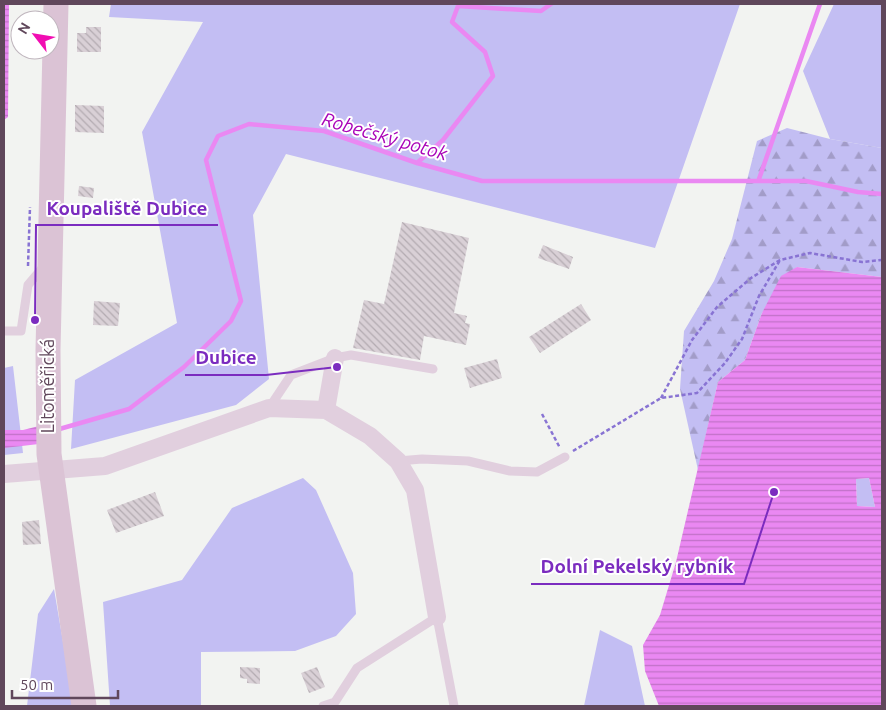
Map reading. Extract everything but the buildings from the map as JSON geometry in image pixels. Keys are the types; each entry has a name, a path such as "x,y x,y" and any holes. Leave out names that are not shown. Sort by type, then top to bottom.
{"street":[{"name":"Litoměřická","path":"56,4 48,408 50,462 84,706"},
{"path":"326,410 335,358"},
{"path":"4,474 50,462 105,466 269,408 326,410 370,436 398,461 415,490 437,618"}],"lane":[{"path":"4,331 20,331 28,285 50,259"},
{"path":"269,408 291,376 335,358 352,356 433,370"},
{"path":"398,461 422,459 468,462 510,471 537,472 565,457"},
{"path":"323,706 335,702 357,668 437,618 454,706"}],"path":[{"path":"661,398 692,340 717,306 751,278 780,260 810,253 862,262 882,260"},
{"path":"542,414 565,457 584,442 661,398 697,393 709,382 742,339 759,296 780,260"}],"green space":[{"path":"111,4 740,4 655,248 286,154 253,215 269,379 236,405 71,449 75,380 177,323 142,132 203,22 109,17"},
{"path":"834,4 882,4 882,148 830,139 803,71"},
{"path":"787,128 830,139 882,148 882,277 797,267 762,313 745,360 718,382 698,470 680,389 684,331 714,281 732,239 757,141"},
{"path":"13,366 23,453 4,455 4,368"},
{"path":"303,478 316,490 353,573 356,614 336,636 295,651 201,652 201,706 110,706 103,602 182,580 232,508"},
{"path":"869,478 875,507 857,506 856,479"},
{"path":"54,589 74,706 27,706 38,614"},
{"path":"600,630 632,646 645,706 584,706"}],"shaded area":[{"path":"4,4 9,4 8,117 4,120"},
{"path":"797,267 882,277 882,706 659,706 645,671 643,645 660,615 676,562 718,382 745,360 762,313 781,276","holes":["869,478 875,507 857,506 856,479"]},
{"path":"39,426 39,444 4,448 4,430 23,430"}],"waterway":[{"path":"417,163 443,140 493,76 485,52 452,22 458,6 541,11 551,4"},
{"path":"759,179 820,4"},
{"name":"Robečský potok","path":"56,430 129,409 184,367 231,321 241,301 206,160 218,136 249,124 324,131 417,163 482,181 806,181 858,192 882,194"}],"place":[{"name":"Koupaliště Dubice","path":"35,320"},
{"name":"Dubice","path":"337,367"},
{"name":"Dolní Pekelský rybník","path":"774,492"}]}
